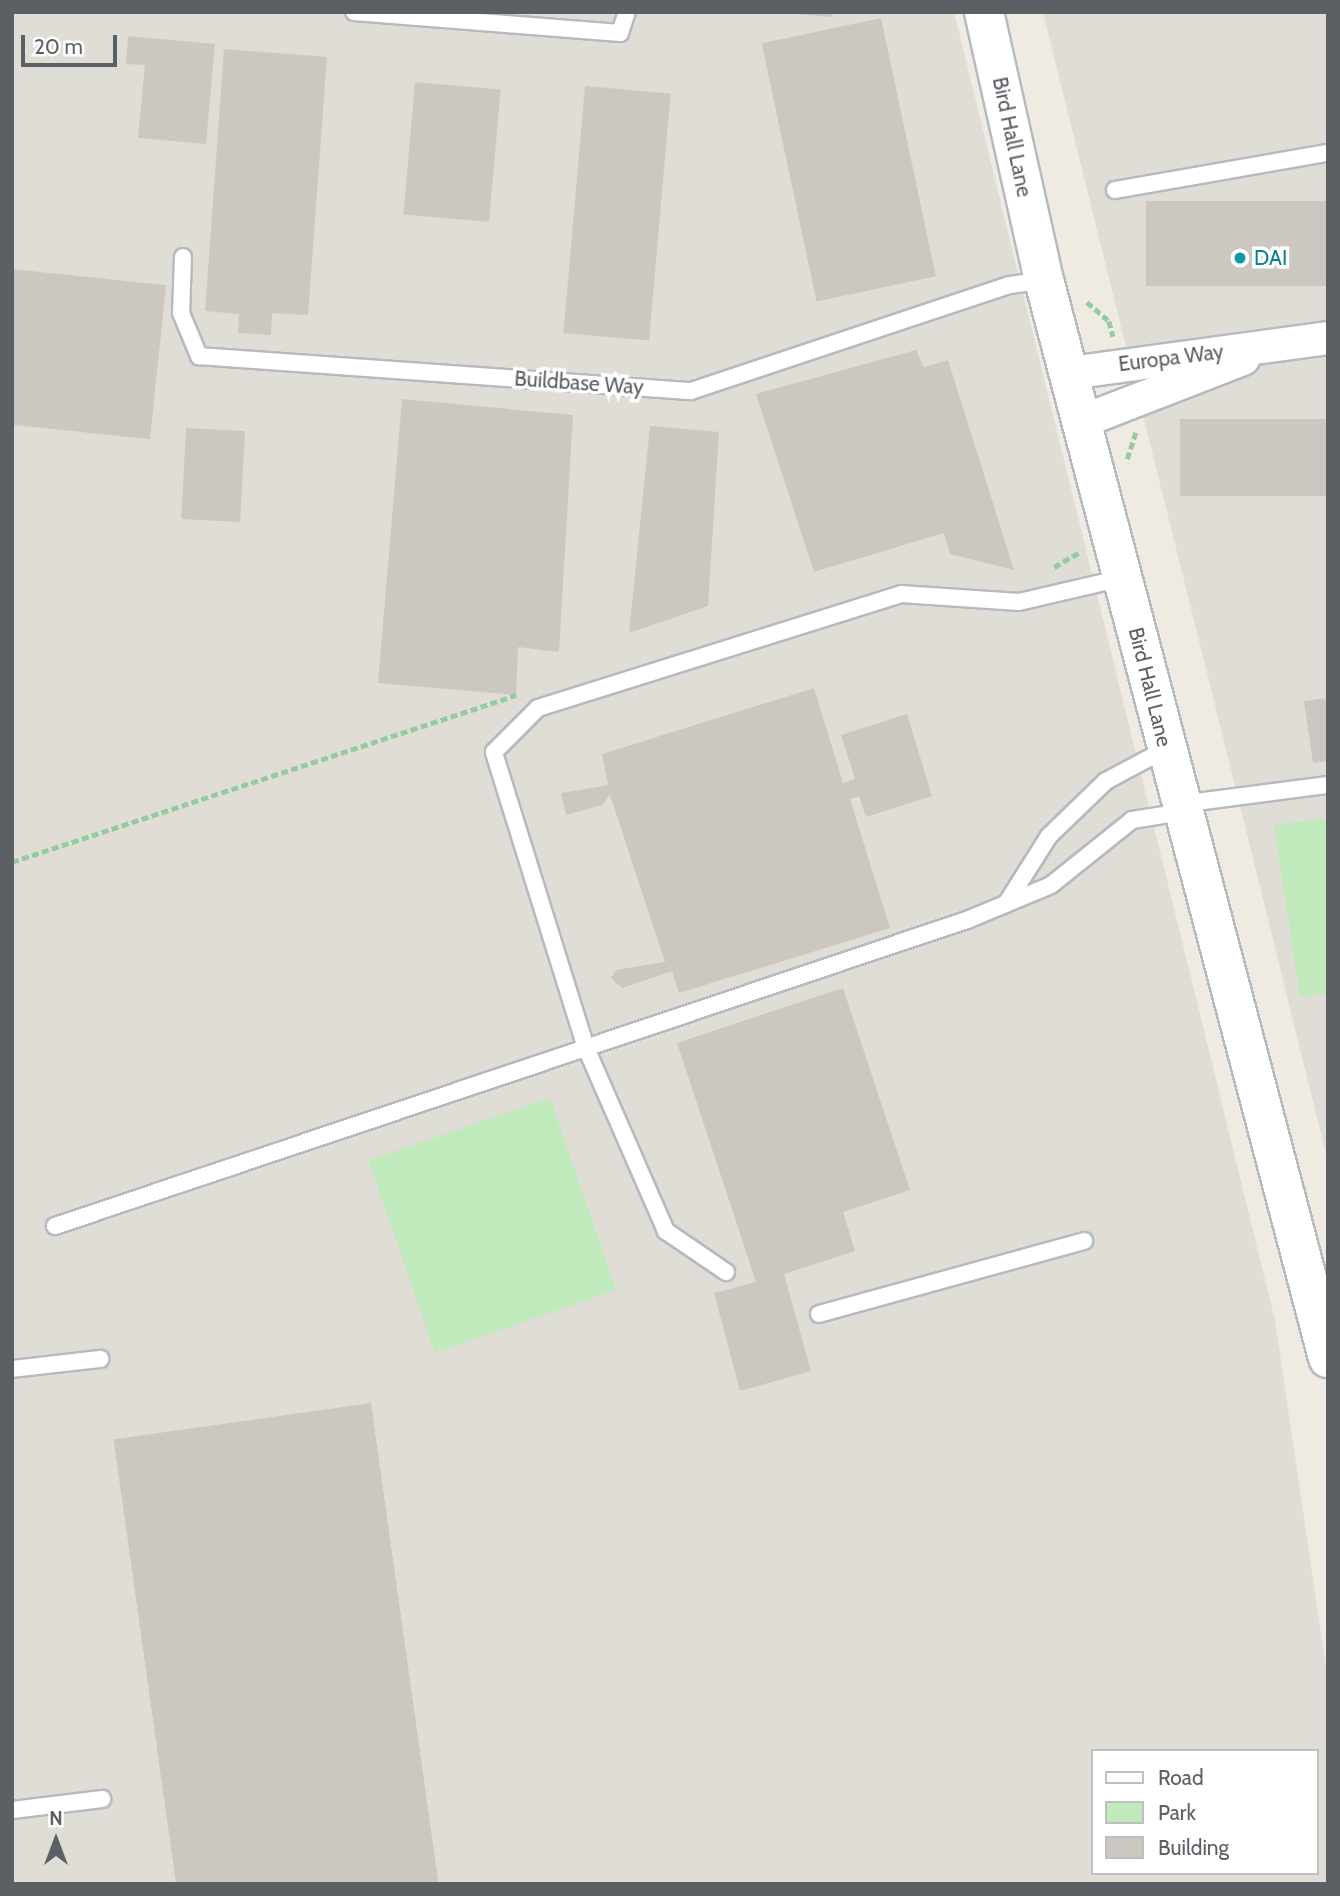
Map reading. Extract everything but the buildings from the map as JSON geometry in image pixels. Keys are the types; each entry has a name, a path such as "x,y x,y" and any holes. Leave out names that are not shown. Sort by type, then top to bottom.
{"street":[{"name":"Bird Hall Lane","path":"984,12 1044,281 1328,1358"},
{"name":"Europa Way","path":"1070,373 1328,338"},
{"name":"Europa Way","path":"1083,421 1273,347"}],"lane":[{"path":"354,12 620,33 627,12"},
{"path":"1115,190 1328,153"},
{"name":"Buildbase Way","path":"183,257 181,313 200,356 691,391 1010,285 1044,281"},
{"path":"726,1272 666,1231 586,1048 494,752 538,708 901,594 1019,602 1122,578"},
{"path":"1006,904 1058,826 1106,781 1166,749"},
{"path":"55,1226 1006,904 1051,886 1132,820 1182,808 1328,785"},
{"path":"819,1314 1084,1241"},
{"path":"12,1369 100,1359"},
{"path":"12,1810 102,1799"}],"shaded area":[{"path":"12,12 954,12 1275,1320 1328,1681 1328,1884 12,1884"},
{"path":"1043,12 1328,12 1328,1162 1238,798"}],"green space":[{"path":"1328,818 1328,993 1300,997 1274,825"},
{"path":"550,1098 616,1290 435,1352 368,1161"}],"place":[{"name":"DAI","path":"1240,258"}]}
